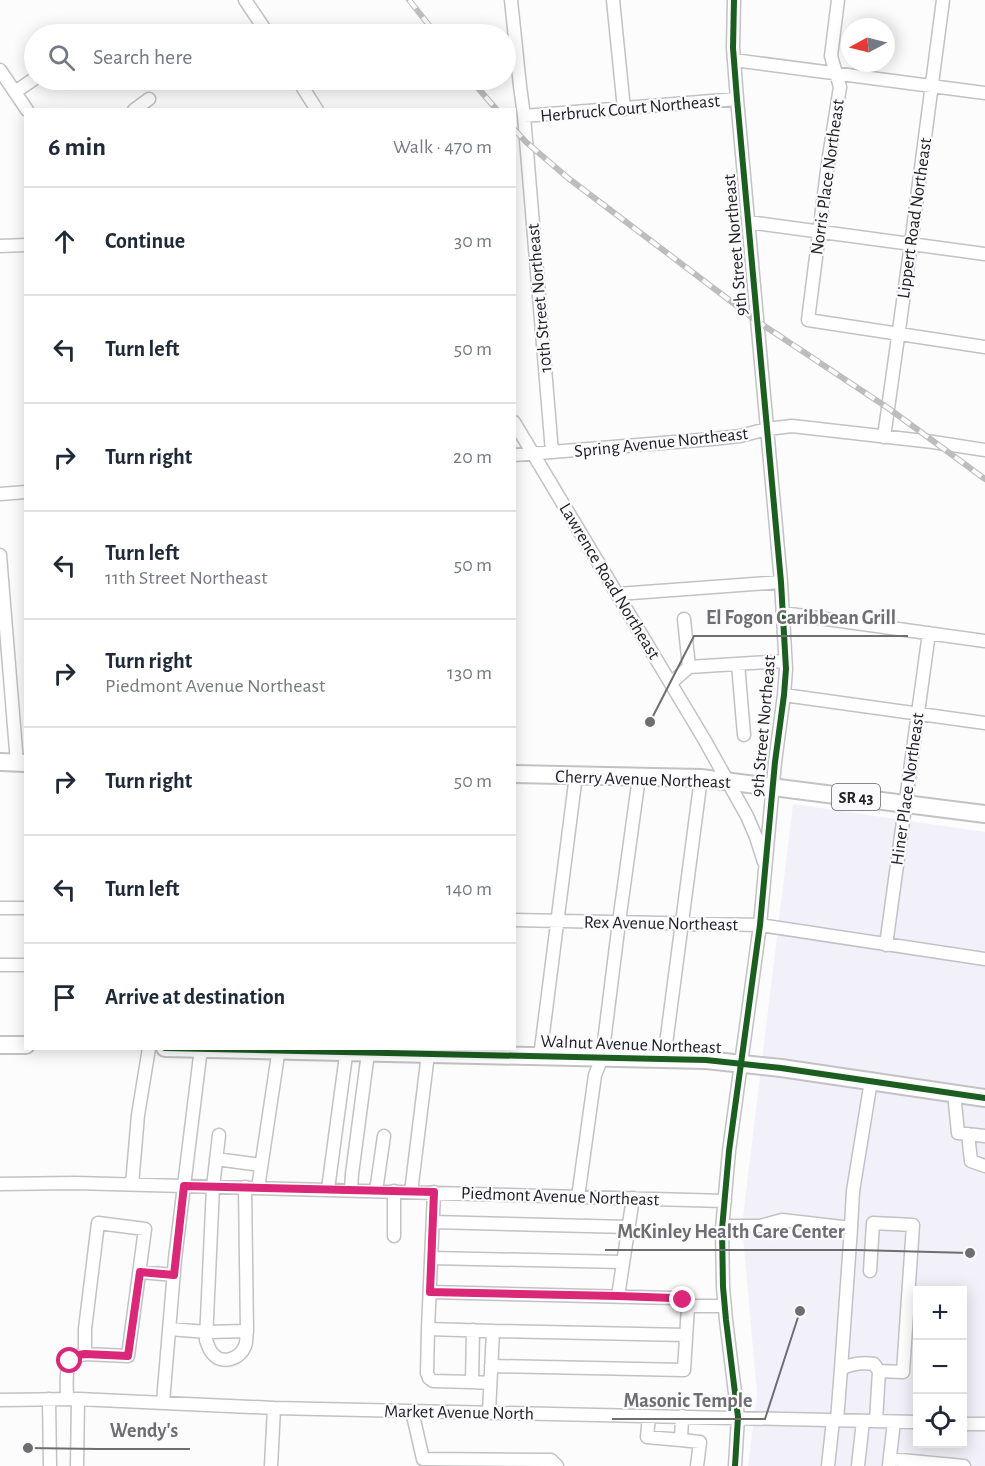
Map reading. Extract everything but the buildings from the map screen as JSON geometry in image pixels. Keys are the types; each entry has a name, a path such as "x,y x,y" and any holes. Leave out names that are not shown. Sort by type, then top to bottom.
{"main road":[{"path":"0,762 21,763"},
{"name":"Cherry Avenue Northeast","path":"516,774 701,778 985,814"},
{"path":"0,1045 24,1045"},
{"name":"Walnut Avenue Northeast","path":"279,1050 368,1053 478,1052 540,1057 706,1060 985,1098"}],"street":[{"path":"245,0 261,24"},
{"name":"10th Street Northeast","path":"511,0 514,24"},
{"path":"613,0 624,109"},
{"name":"9th Street Northeast","path":"734,0 736,99 781,582 786,661 760,925 729,1150 723,1226 724,1306 738,1417 735,1466"},
{"name":"Norris Place Northeast","path":"838,0 831,56 840,87 808,320 898,335"},
{"name":"Lippert Road Northeast","path":"884,437 943,0"},
{"name":"10th Street Northeast","path":"516,48 524,116 552,452"},
{"path":"734,60 985,93"},
{"path":"0,69 26,108"},
{"path":"15,92 24,86"},
{"path":"304,90 316,108"},
{"path":"137,108 149,99"},
{"name":"Herbruck Court Northeast","path":"524,116 736,99"},
{"path":"748,222 985,254"},
{"path":"0,246 24,245"},
{"path":"898,335 985,347"},
{"name":"Lawrence Road Northeast","path":"516,425 728,781 747,816 766,869"},
{"name":"Spring Avenue Northeast","path":"516,455 712,439 792,426 933,441 985,450"},
{"path":"0,494 24,492"},
{"path":"0,555 21,763"},
{"path":"618,594 781,582"},
{"path":"783,613 985,641"},
{"path":"684,619 689,667"},
{"name":"Hiner Place Northeast","path":"885,945 929,633"},
{"path":"671,683 689,667 786,661"},
{"path":"738,664 744,735"},
{"path":"784,695 985,723"},
{"path":"540,1057 576,775"},
{"path":"578,1197 595,1074 602,1058 639,777"},
{"path":"664,1059 701,778"},
{"path":"0,908 24,909"},
{"name":"Rex Avenue Northeast","path":"516,920 760,925 985,959"},
{"path":"0,965 24,965"},
{"path":"132,1185 138,1115 149,1050"},
{"path":"163,1402 174,1275 201,1050"},
{"path":"258,1188 279,1050"},
{"path":"328,1189 346,1051"},
{"path":"411,1192 418,1052"},
{"path":"351,1190 351,1173 368,1053"},
{"path":"828,1466 841,1369 854,1191 871,1081"},
{"path":"954,1093 958,1133 985,1136"},
{"path":"968,1134 971,1161 985,1166"},
{"path":"219,1135 213,1187 206,1340 211,1352 219,1359 229,1360 237,1357 245,1346 247,1331 245,1187"},
{"path":"376,1191 384,1136"},
{"path":"216,1159 261,1165"},
{"name":"Piedmont Avenue Northeast","path":"0,1184 75,1183 725,1201"},
{"path":"394,1191 394,1236"},
{"path":"434,1192 427,1373 433,1381 490,1383"},
{"path":"618,1296 633,1198"},
{"path":"723,1226 760,1226 782,1220 851,1228"},
{"path":"433,1222 629,1227"},
{"path":"77,1466 72,1399 67,1370 70,1361 78,1355 128,1356 145,1229 98,1223 85,1329 85,1354"},
{"path":"870,1271 873,1223 914,1225 903,1372 879,1371"},
{"path":"431,1258 623,1262"},
{"path":"140,1272 174,1275"},
{"path":"430,1292 673,1298 683,1300 688,1306 684,1370 491,1366"},
{"path":"688,1306 724,1306"},
{"path":"169,1329 207,1332 247,1331"},
{"path":"428,1329 686,1335"},
{"path":"472,1382 473,1330"},
{"path":"489,1412 493,1331"},
{"path":"841,1369 863,1362 874,1364 879,1371 870,1421 858,1466"},
{"path":"49,1399 50,1466"},
{"name":"Market Avenue North","path":"0,1400 72,1399 274,1408 913,1422"},
{"path":"271,1466 274,1408"},
{"path":"412,1411 423,1459 551,1460 557,1466"},
{"path":"649,1416 647,1437 700,1442 697,1466"},
{"path":"681,1440 682,1416"},
{"path":"894,1422 890,1462 964,1466"},
{"path":"967,1424 985,1424"}],"shaded area":[{"path":"793,804 985,832 985,1466 748,1466 757,1394 742,1225"}],"railway":[{"path":"409,0 428,24"},
{"path":"480,90 495,108"},
{"path":"516,131 568,178 757,321 888,408 985,479"}],"cycle path":[{"path":"734,0 733,48 781,582 786,669 760,925 729,1151 722,1229 723,1287 738,1417 735,1466"},
{"path":"255,1050 706,1060 781,1068 985,1098"}],"place":[{"name":"El Fogon Caribbean Grill","path":"650,722"},
{"name":"McKinley Health Care Center","path":"970,1253"},
{"name":"Masonic Temple","path":"800,1311"},
{"name":"Wendy's","path":"28,1448"}],"route":[{"path":"70,1361 78,1355 85,1354 128,1356 140,1272 174,1275 184,1186 434,1192 430,1292 618,1296 683,1300"}]}
